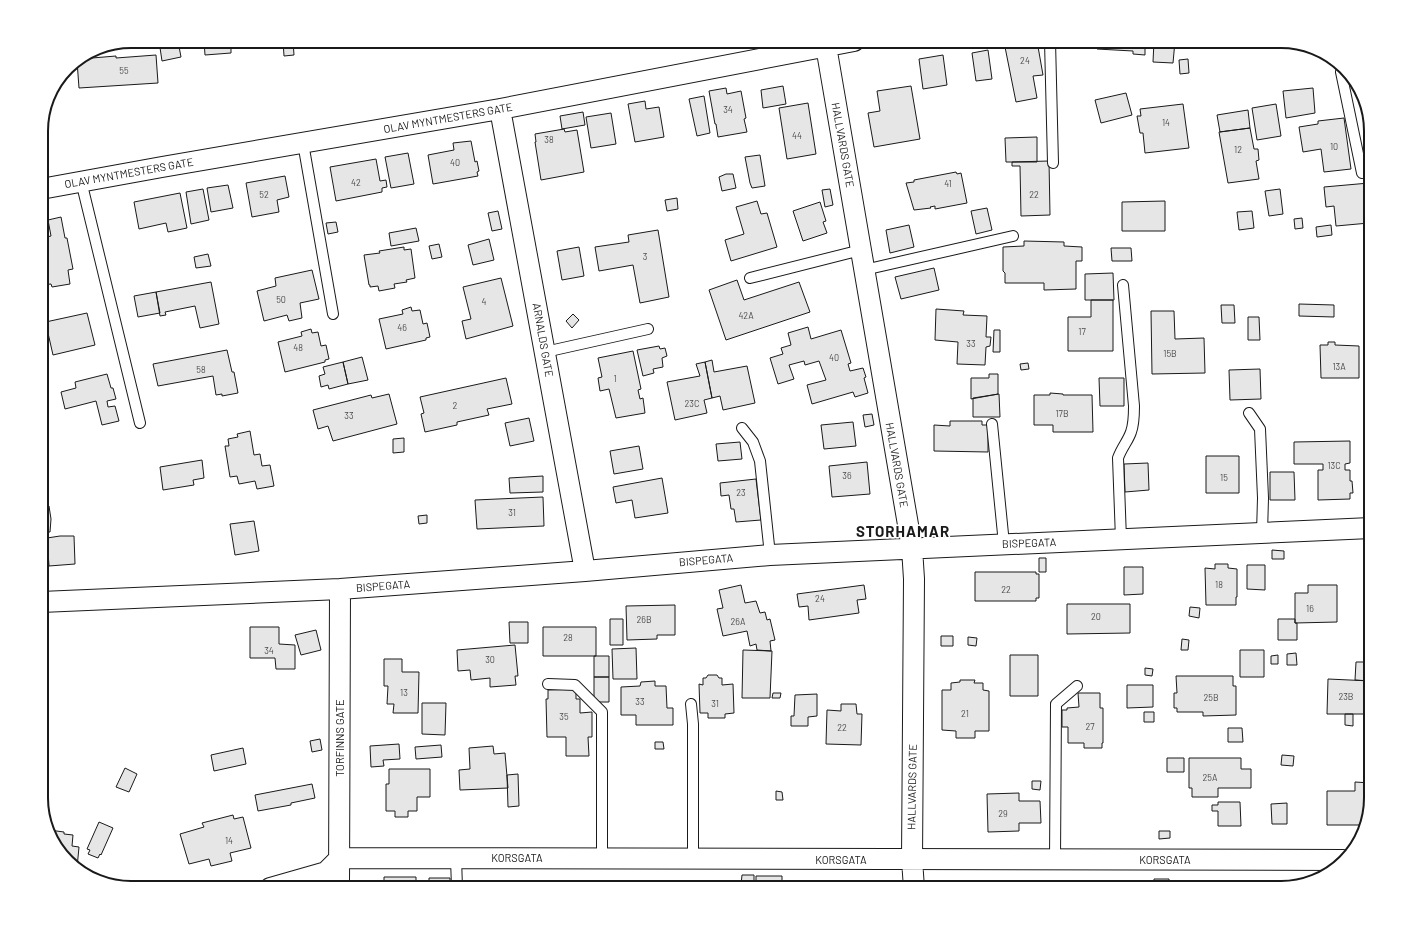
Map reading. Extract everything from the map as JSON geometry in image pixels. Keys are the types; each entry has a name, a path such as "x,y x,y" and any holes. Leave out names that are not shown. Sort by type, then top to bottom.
{"street":[{"name":"OLAV MYNTMESTERS GATE","path":"48,188 500,109 816,48"},
{"name":"HALLVARDS GATE","path":"826,48 912,548 914,586 912,860 914,881"},
{"name":"ARNALDS GATE","path":"500,109 585,571"},
{"name":"BISPEGATA","path":"48,602 340,589 585,571 770,555 1364,528"},
{"name":"TORFINNS GATE","path":"339,881 340,589"},
{"name":"KORSGATA","path":"340,858 1335,861"},
{"path":"294,881 326,872 340,858"}],"lane":[{"path":"1050,48 1052,163"},
{"path":"1342,75 1362,173"},
{"path":"303,143 333,314"},
{"path":"81,181 140,423"},
{"path":"864,270 1013,236"},
{"path":"750,278 861,250"},
{"path":"1121,539 1118,458 1134,421 1134,406 1122,285"},
{"path":"545,352 648,329"},
{"path":"1249,413 1260,429 1263,498 1262,532"},
{"path":"992,424 1004,544"},
{"path":"742,428 752,442 760,461 770,555"},
{"path":"548,684 575,685 602,712 602,859"},
{"path":"1055,860 1056,704 1077,686"},
{"path":"691,704 693,724 693,859"},
{"path":"456,858 457,881"}],"building":[{"path":"160,48 179,48 181,57 162,61"},
{"path":"204,48 231,48 231,53 205,55"},
{"path":"283,48 294,48 294,55 284,56"},
{"path":"1005,48 1038,48 1043,75 1033,76 1037,98 1016,102"},
{"path":"1145,48 1145,55 1133,54 1133,51 1097,49"},
{"path":"1154,48 1174,48 1173,63 1153,62"},
{"path":"988,50 992,79 976,81 972,53"},
{"path":"156,55 158,83 79,88 78,68 92,58 116,56 116,58"},
{"path":"943,55 947,85 923,89 919,59"},
{"path":"1188,59 1189,73 1180,74 1179,60"},
{"path":"783,86 786,104 763,108 761,90"},
{"path":"911,86 920,139 874,147 868,113 880,111 877,91"},
{"path":"726,88 727,94 741,91 747,132 718,137 709,91"},
{"path":"1313,88 1315,113 1286,118 1283,91"},
{"path":"1126,93 1132,115 1101,123 1095,100"},
{"path":"704,96 710,133 697,136 689,99"},
{"path":"645,101 646,109 659,107 664,137 635,142 628,104"},
{"path":"808,103 816,154 787,159 779,108"},
{"path":"1183,104 1189,148 1145,153 1143,133 1140,133 1137,116 1141,116 1140,109"},
{"path":"1276,104 1281,136 1257,140 1252,108"},
{"path":"1248,110 1250,128 1220,132 1217,115"},
{"path":"583,112 585,125 562,129 560,116"},
{"path":"611,113 616,144 591,148 586,117"},
{"path":"1344,118 1351,169 1324,172 1321,149 1303,152 1299,127 1318,124 1318,121"},
{"path":"1250,128 1254,149 1258,149 1259,160 1256,161 1259,179 1228,183 1219,132"},
{"path":"564,129 565,132 577,130 584,172 541,180 535,134"},
{"path":"1037,137 1037,162 1006,162 1005,138"},
{"path":"471,141 475,162 477,161 479,171 477,172 478,176 433,184 428,155 454,150 453,143"},
{"path":"408,153 414,184 391,188 385,157"},
{"path":"760,155 765,186 752,188 745,157"},
{"path":"376,159 380,181 386,180 387,187 382,188 382,192 336,201 330,167"},
{"path":"1049,161 1050,215 1021,216 1020,166 1012,166 1012,162"},
{"path":"956,172 957,174 961,173 967,203 935,209 935,206 930,207 931,208 914,210 906,183 914,182 914,180"},
{"path":"726,174 733,174 736,188 722,191 719,177"},
{"path":"285,176 289,197 277,200 279,212 252,217 246,183"},
{"path":"1364,183 1364,223 1336,226 1334,206 1326,207 1324,187"},
{"path":"228,185 233,208 211,212 207,188"},
{"path":"203,189 209,220 191,224 186,192"},
{"path":"830,189 833,205 825,207 822,190"},
{"path":"1280,189 1283,214 1269,216 1265,191"},
{"path":"180,193 187,228 168,232 166,223 139,229 134,202"},
{"path":"677,198 678,209 667,211 665,200"},
{"path":"757,201 761,214 767,213 777,247 731,261 725,240 744,234 736,207"},
{"path":"1165,201 1165,231 1122,231 1122,202"},
{"path":"820,202 826,221 823,222 827,233 803,241 793,211"},
{"path":"987,208 992,230 976,234 971,211"},
{"path":"498,211 502,229 492,231 488,213"},
{"path":"1252,211 1254,228 1239,230 1237,212"},
{"path":"61,217 73,269 68,270 70,284 52,287 51,284 48,284 48,237 51,236 48,220"},
{"path":"1302,218 1303,228 1295,229 1294,219"},
{"path":"336,222 338,232 328,234 326,223"},
{"path":"909,225 914,247 890,253 886,230"},
{"path":"1331,225 1332,235 1317,237 1316,227"},
{"path":"416,228 419,241 391,246 389,233"},
{"path":"658,230 669,297 640,303 633,265 599,271 595,247 629,242 628,235"},
{"path":"489,239 494,260 473,265 468,245"},
{"path":"1024,241 1064,242 1064,246 1082,247 1082,261 1076,261 1076,289 1044,290 1044,283 1005,283 1005,273 1003,271 1003,247 1024,246"},
{"path":"439,244 442,257 432,259 429,246"},
{"path":"404,247 404,250 411,249 415,278 406,280 407,282 394,284 395,288 379,291 378,286 370,287 364,255"},
{"path":"579,247 584,276 562,280 557,251"},
{"path":"1111,248 1131,248 1132,261 1112,261"},
{"path":"208,254 211,266 196,268 194,257"},
{"path":"934,268 939,290 901,299 895,277"},
{"path":"312,270 319,299 300,303 302,318 289,321 287,315 264,321 257,291 276,286 275,278"},
{"path":"1113,273 1114,300 1085,300 1085,274"},
{"path":"501,278 513,326 466,339 462,321 471,319 463,287"},
{"path":"737,280 744,300 799,282 810,312 726,340 709,290"},
{"path":"211,282 219,324 200,328 195,306 165,312 166,315 160,316 156,292"},
{"path":"156,292 160,313 138,317 134,296"},
{"path":"1091,300 1113,300 1113,351 1068,351 1068,317 1091,317"},
{"path":"1299,304 1334,305 1334,317 1299,316"},
{"path":"1221,305 1234,305 1235,323 1222,323"},
{"path":"411,307 412,311 420,310 423,324 427,323 430,337 426,338 426,340 386,349 379,319 403,314 402,310"},
{"path":"936,309 964,311 963,315 987,316 986,337 991,337 990,346 986,347 985,365 957,364 958,342 935,340"},
{"path":"1151,311 1174,311 1175,339 1204,338 1205,373 1152,374"},
{"path":"87,313 95,345 53,355 48,333 48,321"},
{"path":"573,314 579,320 572,328 566,321"},
{"path":"1248,317 1259,317 1260,340 1248,340"},
{"path":"808,327 811,339 841,330 851,363 848,364 850,371 863,368 868,393 855,397 853,392 812,404 807,385 826,380 819,361 805,365 804,361 789,365 794,379 778,384 770,358 783,354 781,348 791,345 788,333"},
{"path":"311,329 312,333 318,332 321,346 326,345 329,359 325,360 325,362 285,372 278,342 302,336 301,332"},
{"path":"994,330 1000,330 1000,352 993,352"},
{"path":"1328,342 1335,342 1335,345 1359,346 1359,378 1321,378 1320,345 1328,345"},
{"path":"659,346 660,349 665,348 667,356 662,358 663,367 653,369 654,373 643,376 637,350"},
{"path":"227,350 232,372 234,372 238,393 222,396 222,394 216,395 213,376 158,386 153,364"},
{"path":"633,351 641,389 638,390 640,399 643,398 645,413 616,418 609,389 600,391 598,378 602,377 598,358"},
{"path":"362,357 368,380 348,384 343,362"},
{"path":"712,360 714,372 747,366 755,403 723,410 720,396 712,398 705,362"},
{"path":"343,362 348,384 329,389 328,385 321,387 319,376 325,374 323,367"},
{"path":"705,362 712,398 704,400 707,413 675,420 667,382 700,376 696,364"},
{"path":"1028,363 1029,369 1021,370 1020,364"},
{"path":"1260,369 1261,399 1230,400 1229,370"},
{"path":"107,374 116,399 107,401 108,407 115,406 119,421 102,425 96,401 65,409 61,392 76,388 75,382"},
{"path":"989,374 998,374 998,394 971,399 971,378 989,378"},
{"path":"506,378 512,404 487,409 489,415 457,422 457,425 425,432 421,414 424,413 420,397"},
{"path":"1099,378 1124,378 1124,406 1100,406"},
{"path":"1050,393 1063,395 1092,395 1093,432 1053,432 1053,425 1034,425 1034,395 1050,395"},
{"path":"389,394 397,424 333,441 328,426 318,429 313,410 371,395 372,398"},
{"path":"999,394 1000,417 973,417 973,398"},
{"path":"872,414 874,425 865,427 863,415"},
{"path":"529,418 534,441 510,446 505,423"},
{"path":"950,421 982,421 982,425 988,425 988,452 934,451 934,425 950,426"},
{"path":"853,422 856,446 824,449 821,425"},
{"path":"250,431 254,455 260,454 262,466 270,465 274,486 257,489 255,481 239,484 237,476 230,477 225,446 229,446 228,439 238,437 237,434"},
{"path":"404,438 404,452 393,453 393,439"},
{"path":"1350,441 1350,463 1345,464 1345,470 1350,470 1350,481 1352,481 1353,493 1350,493 1350,499 1318,500 1318,470 1323,470 1323,464 1294,464 1294,442"},
{"path":"740,442 742,459 718,461 716,444"},
{"path":"639,446 643,469 614,474 610,451"},
{"path":"1206,456 1239,456 1239,493 1206,493"},
{"path":"202,460 204,478 193,480 194,485 163,490 160,467"},
{"path":"867,462 870,494 832,497 829,466"},
{"path":"1148,463 1149,490 1125,492 1124,464"},
{"path":"1270,472 1294,472 1295,500 1270,500"},
{"path":"543,476 543,492 510,493 509,478"},
{"path":"662,478 668,513 635,518 632,500 616,503 613,487"},
{"path":"756,479 761,520 736,522 734,509 731,509 729,495 721,496 720,483"},
{"path":"543,497 544,526 477,529 475,500"},
{"path":"48,506 51,519 50,532 48,532"},
{"path":"427,515 427,523 419,524 418,516"},
{"path":"254,521 259,551 235,555 230,524"},
{"path":"74,536 75,564 49,566 48,538"},
{"path":"1272,550 1284,551 1284,559 1272,559"},
{"path":"1039,558 1046,558 1046,572 1039,572"},
{"path":"1215,564 1228,564 1228,568 1237,569 1236,605 1206,605 1205,568 1215,569"},
{"path":"1247,565 1265,565 1265,590 1247,589"},
{"path":"1124,567 1143,567 1143,594 1124,595"},
{"path":"975,572 1036,572 1036,574 1039,574 1039,598 1036,598 1036,601 975,601"},
{"path":"741,585 745,603 756,601 760,613 765,612 767,620 770,619 775,640 770,641 771,651 757,650 756,644 750,646 747,631 723,636 717,609 723,608 719,590"},
{"path":"864,585 866,599 857,600 859,613 809,620 808,606 799,607 797,594"},
{"path":"1308,585 1337,585 1337,622 1295,623 1295,593 1308,593"},
{"path":"1067,604 1130,604 1130,633 1067,634"},
{"path":"675,605 675,635 657,635 657,639 627,640 626,606"},
{"path":"1190,607 1200,608 1199,618 1189,616"},
{"path":"610,619 623,619 623,645 610,645"},
{"path":"1278,619 1295,619 1295,623 1297,623 1297,640 1278,640"},
{"path":"509,622 528,622 528,643 510,643"},
{"path":"250,627 279,627 279,644 295,645 295,669 276,669 275,658 250,658"},
{"path":"543,627 596,627 596,656 543,656"},
{"path":"316,630 321,650 301,655 295,635"},
{"path":"941,636 953,636 953,646 941,646"},
{"path":"968,637 977,638 976,646 968,645"},
{"path":"1182,639 1189,640 1188,650 1181,650"},
{"path":"515,645 518,676 515,676 516,685 490,687 490,678 471,680 470,670 458,671 457,650"},
{"path":"636,648 637,679 613,679 612,649"},
{"path":"743,650 772,651 770,698 742,698"},
{"path":"1240,650 1264,650 1264,677 1240,677"},
{"path":"1296,653 1297,665 1287,665 1287,654"},
{"path":"1010,655 1038,655 1038,696 1010,696"},
{"path":"1278,655 1278,664 1271,664 1271,656"},
{"path":"594,656 609,656 609,677 594,677"},
{"path":"384,659 402,659 402,672 419,672 418,713 393,713 394,704 387,704 388,686 384,686"},
{"path":"1356,662 1364,662 1364,681 1355,680"},
{"path":"1145,668 1153,669 1152,676 1145,675"},
{"path":"708,675 717,675 719,678 722,678 722,685 733,684 734,713 725,714 725,718 708,718 708,713 700,713 699,684 703,685 703,678 706,678"},
{"path":"1176,676 1233,676 1233,686 1236,686 1236,715 1203,716 1203,712 1177,712 1177,708 1174,708 1174,693 1177,693"},
{"path":"594,677 609,677 609,702 594,702"},
{"path":"1328,679 1364,681 1364,714 1327,714"},
{"path":"960,680 975,680 974,683 983,683 983,690 989,691 989,731 975,731 975,738 956,738 956,731 942,730 942,690 951,690 951,683 960,682"},
{"path":"655,681 655,686 666,686 667,708 673,708 673,725 636,725 636,715 621,715 621,687 640,686 641,682"},
{"path":"1127,685 1153,685 1153,707 1127,708"},
{"path":"576,689 576,699 580,699 580,713 592,712 592,737 588,737 589,756 566,756 566,737 547,737 546,699 548,699 548,690"},
{"path":"773,693 781,693 780,698 772,698"},
{"path":"1078,693 1100,693 1100,708 1103,708 1102,748 1084,748 1084,743 1068,743 1068,727 1062,727 1062,710 1079,707"},
{"path":"817,694 817,716 808,717 808,726 791,726 791,716 794,716 795,695"},
{"path":"422,703 446,703 445,735 422,734"},
{"path":"841,704 856,704 857,714 862,714 861,745 826,744 827,710 841,711"},
{"path":"1144,712 1154,712 1154,722 1144,722"},
{"path":"1345,714 1353,714 1353,726 1345,725"},
{"path":"1228,728 1242,728 1243,742 1228,742"},
{"path":"320,739 322,750 312,752 310,741"},
{"path":"655,742 663,742 664,749 655,749"},
{"path":"399,744 400,759 383,760 384,766 371,767 370,746"},
{"path":"441,745 442,757 416,759 415,747"},
{"path":"493,746 494,754 505,753 508,788 460,790 459,770 470,769 469,748"},
{"path":"243,748 246,764 214,771 211,755"},
{"path":"1282,755 1294,756 1293,766 1281,765"},
{"path":"1167,758 1184,758 1184,772 1167,772"},
{"path":"1189,758 1241,758 1241,769 1251,769 1251,788 1218,788 1218,797 1192,797 1192,788 1189,788"},
{"path":"125,768 137,774 129,792 116,787"},
{"path":"389,769 430,769 430,797 417,797 417,811 408,811 408,817 395,817 395,811 386,811 386,784 389,784"},
{"path":"518,774 519,806 508,807 507,775"},
{"path":"1032,781 1041,781 1040,790 1032,789"},
{"path":"1355,782 1364,783 1364,803 1360,825 1327,825 1327,791 1355,791"},
{"path":"312,784 315,798 291,803 291,805 258,811 255,795"},
{"path":"776,791 782,792 783,800 776,800"},
{"path":"1019,793 1019,801 1040,801 1041,823 1019,823 1019,831 988,832 987,794"},
{"path":"1218,802 1240,802 1241,826 1218,826 1218,811 1212,811 1212,805 1218,805"},
{"path":"1287,803 1287,824 1272,824 1271,804"},
{"path":"233,815 234,819 243,817 251,848 230,853 232,861 211,866 209,859 189,864 180,834 204,827 202,823"},
{"path":"99,822 113,828 101,855 100,854 98,858 88,854 90,850 87,849"},
{"path":"54,831 73,835 72,846 79,847 78,861 62,844"},
{"path":"1159,831 1170,831 1170,838 1159,839"},
{"path":"742,875 754,875 754,881 741,881"},
{"path":"756,876 782,876 782,881 756,881"},
{"path":"384,877 416,877 416,881 384,881"},
{"path":"429,878 450,878 450,881 429,881"},
{"path":"1154,879 1169,879 1169,881 1154,881"}],"district":[{"name":"STORHAMAR","path":"903,532"}]}
